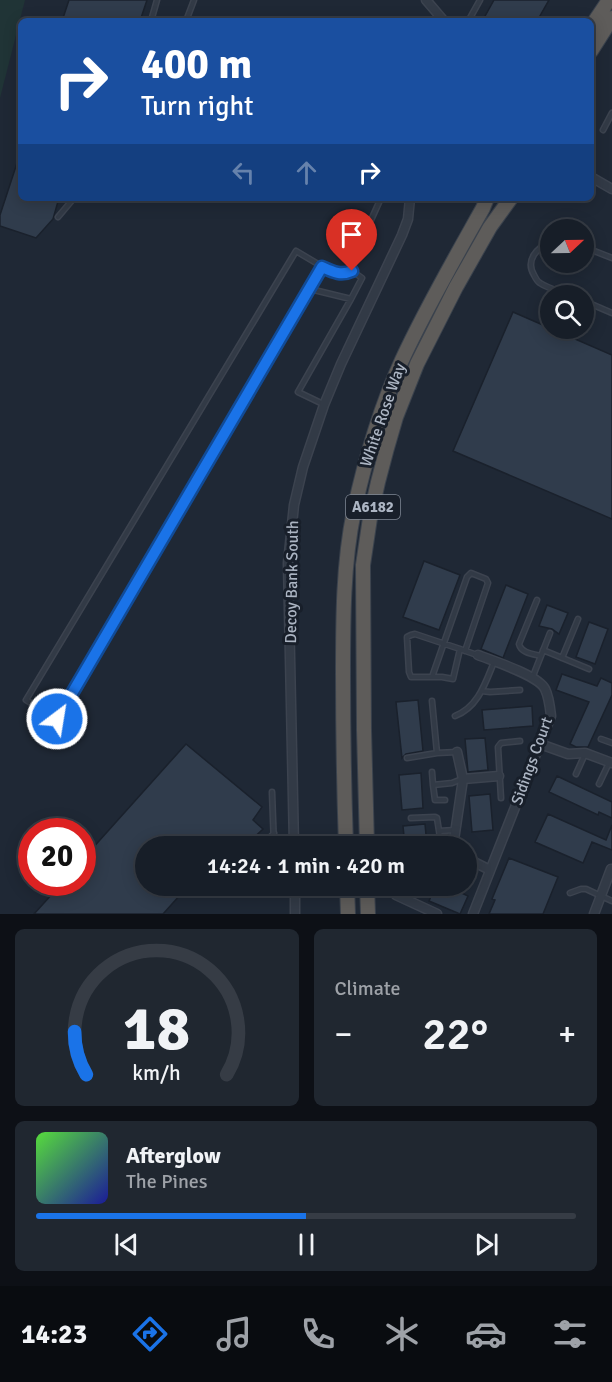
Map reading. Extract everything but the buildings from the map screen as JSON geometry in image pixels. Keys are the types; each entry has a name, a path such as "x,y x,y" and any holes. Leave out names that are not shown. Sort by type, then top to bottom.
{"highway":[{"path":"594,22 609,0"},
{"path":"594,46 612,18"},
{"name":"White Rose Way","path":"346,836 343,638 346,570 354,513 370,448 402,360 486,201"},
{"name":"White Rose Way","path":"367,836 363,708 363,565 378,482 396,417 417,364 485,237 509,201"},
{"path":"347,896 348,914"},
{"path":"367,896 368,914"}],"street":[{"path":"428,1 442,18"},
{"path":"594,179 612,189"},
{"name":"Decoy Bank South","path":"294,836 288,563 294,505 303,467 324,405 402,235 408,219 410,201"},
{"path":"478,655 532,677"},
{"name":"Sidings Court","path":"473,914 551,716 544,686 532,677"},
{"path":"540,744 568,754 585,753 611,762"},
{"path":"454,836 463,779 457,752"},
{"name":"Sidings Court","path":"463,779 499,776"},
{"path":"477,864 490,870"},
{"path":"594,914 611,869"},
{"path":"295,896 295,914"},
{"path":"398,896 437,914"}],"lane":[{"path":"152,18 157,0"},
{"path":"187,18 194,0"},
{"path":"470,18 480,0"},
{"path":"603,130 612,113"},
{"path":"58,217 71,201"},
{"path":"322,267 57,719 26,700 296,251 335,273 346,274 352,271 357,251 380,201"},
{"path":"540,248 531,260 531,269 539,283 544,285"},
{"path":"594,251 612,258"},
{"path":"324,405 298,392 362,278 352,271"},
{"path":"310,289 351,299"},
{"path":"594,305 612,313"},
{"path":"432,677 444,644 466,577 471,573 486,579 488,583 463,650 453,679 442,676 432,677 411,676 409,672 407,637 411,634 415,634 444,644 463,650 478,655"},
{"path":"537,600 519,644 522,650 541,656"},
{"path":"562,658 578,619"},
{"path":"532,677 550,633"},
{"path":"543,650 589,669"},
{"path":"455,716 473,704 482,691 494,662"},
{"path":"482,691 520,690"},
{"path":"432,701 437,753"},
{"path":"602,739 612,743"},
{"path":"501,798 499,745 520,741"},
{"path":"407,758 457,752"},
{"path":"576,774 585,753"},
{"path":"599,784 611,762"},
{"path":"432,772 435,800 445,800"},
{"path":"433,785 463,779"},
{"path":"271,836 274,833 272,792"},
{"path":"411,818 435,816 440,836"},
{"path":"439,831 455,830"},
{"path":"570,893 586,889 612,901"}],"green space":[{"path":"0,0 25,0 20,18 18,18 18,27 0,98"}],"route":[{"path":"57,719 322,267 335,273 346,274 352,271"}]}
